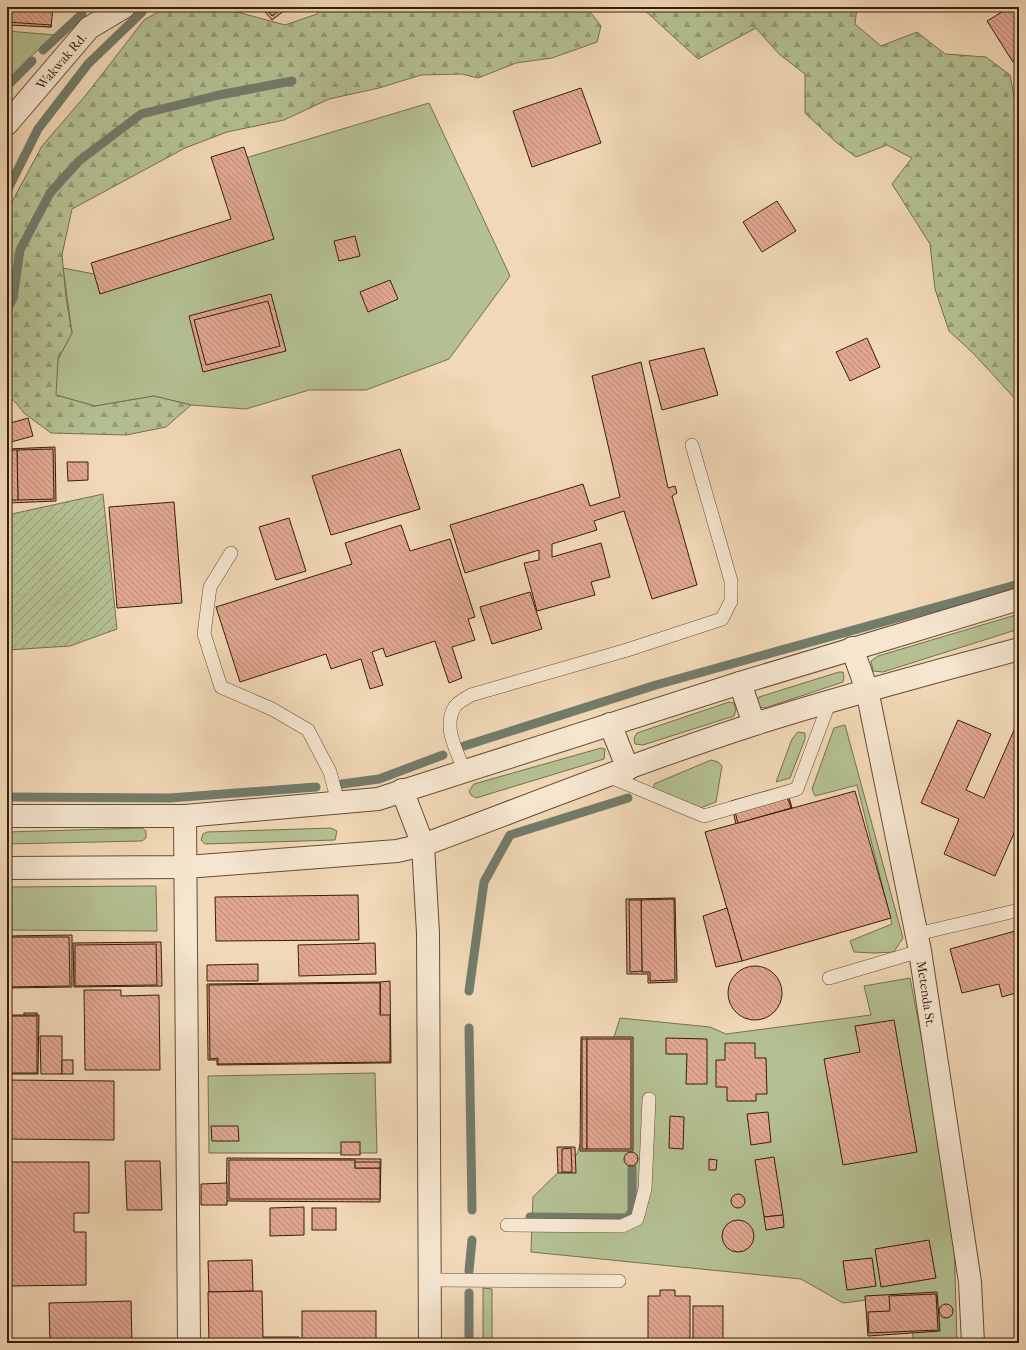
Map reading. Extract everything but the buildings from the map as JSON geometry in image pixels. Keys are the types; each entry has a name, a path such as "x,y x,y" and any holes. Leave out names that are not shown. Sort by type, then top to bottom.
{"street":[{"name":"Wakwak Rd.","path":"7,124 89,28 124,7"},
{"path":"7,816 185,816 378,799 464,770 852,648 1019,599"},
{"name":"Metenda St.","path":"852,648 866,690 918,942 970,1282 973,1343"},
{"path":"7,868 186,866 397,851 423,845 608,776 754,724 866,690 1019,650"},
{"path":"740,683 754,724"},
{"path":"610,724 628,769"},
{"path":"402,790 423,845 429,974 430,1343"},
{"path":"185,816 189,1343"}],"lane":[{"path":"464,770 452,739 449,722 454,707 471,695 627,650 722,619 731,601 731,581 692,445"},
{"path":"231,553 210,588 204,634 221,687 272,709 308,730 330,772 338,802"},
{"path":"608,776 704,816 797,789 830,701"},
{"path":"828,978 918,942 1019,910"},
{"path":"507,1225 622,1226 637,1219 645,1189 649,1099"},
{"path":"430,1280 619,1281"}],"green space":[{"path":"167,7 219,7 285,25 317,14 321,7 542,7 543,10 588,9 601,26 597,42 552,58 516,63 478,78 462,74 421,75 379,88 329,99 284,120 227,132 185,148 72,209 62,255 66,298 72,333 58,359 56,395 95,406 154,396 191,405 166,427 126,435 51,433 24,413 7,395 7,211 42,146 86,95 144,20"},
{"path":"641,7 857,7 855,24 881,46 917,32 945,54 986,57 1010,75 1018,118 1019,145 1019,403 973,353 949,331 935,289 930,244 892,184 912,158 887,145 856,157 837,143 805,113 805,74 779,54 756,28 698,59"},
{"path":"7,31 55,35 29,58 7,82"},
{"path":"429,103 510,276 449,359 366,390 309,390 246,409 191,405 154,396 95,406 55,395 58,359 72,333 63,268 94,274 247,231 229,163"},
{"path":"103,494 117,629 70,646 7,650 7,515"},
{"path":"1019,614 1019,629 883,672 873,671 871,661 878,656"},
{"path":"843,672 843,682 765,708 758,707 756,702 759,697"},
{"path":"729,702 734,703 736,710 734,716 643,745 635,744 634,738 637,733"},
{"path":"845,725 903,938 894,952 854,952 850,941 892,924 857,785 815,796 812,789 834,728"},
{"path":"798,732 805,733 805,739 790,778 776,782 792,739"},
{"path":"601,748 605,749 604,759 476,798 471,795 469,791 474,784"},
{"path":"711,760 718,762 722,766 716,802 700,808 654,789 654,784"},
{"path":"142,828 146,831 146,838 142,841 7,844 7,832"},
{"path":"331,828 337,831 335,840 205,844 201,840 203,834 207,832"},
{"path":"156,886 157,931 7,930 7,887"},
{"path":"910,978 953,1203 957,1343 914,1343 906,1295 843,1303 801,1279 531,1252 533,1197 577,1154 620,1018 710,1027 726,1034 871,1015 864,986"},
{"path":"375,1073 377,1153 209,1153 208,1076"},
{"path":"483,1288 492,1289 492,1343 483,1343"}],"waterway":[{"path":"7,191 38,129 88,64 142,12"},
{"path":"43,50 82,14"},
{"path":"7,86 32,61"},
{"path":"7,310 13,298 20,250 50,193 79,161 141,114 219,95 292,81"},
{"path":"464,746 656,685 1019,584"},
{"path":"342,784 379,779 443,755"},
{"path":"7,797 170,798 316,787"},
{"path":"469,991 484,882 510,835 628,798"},
{"path":"469,1028 472,1210"},
{"path":"530,1217 627,1218 632,1212 632,1168"},
{"path":"469,1271 472,1240"},
{"path":"469,1293 469,1343"}]}
